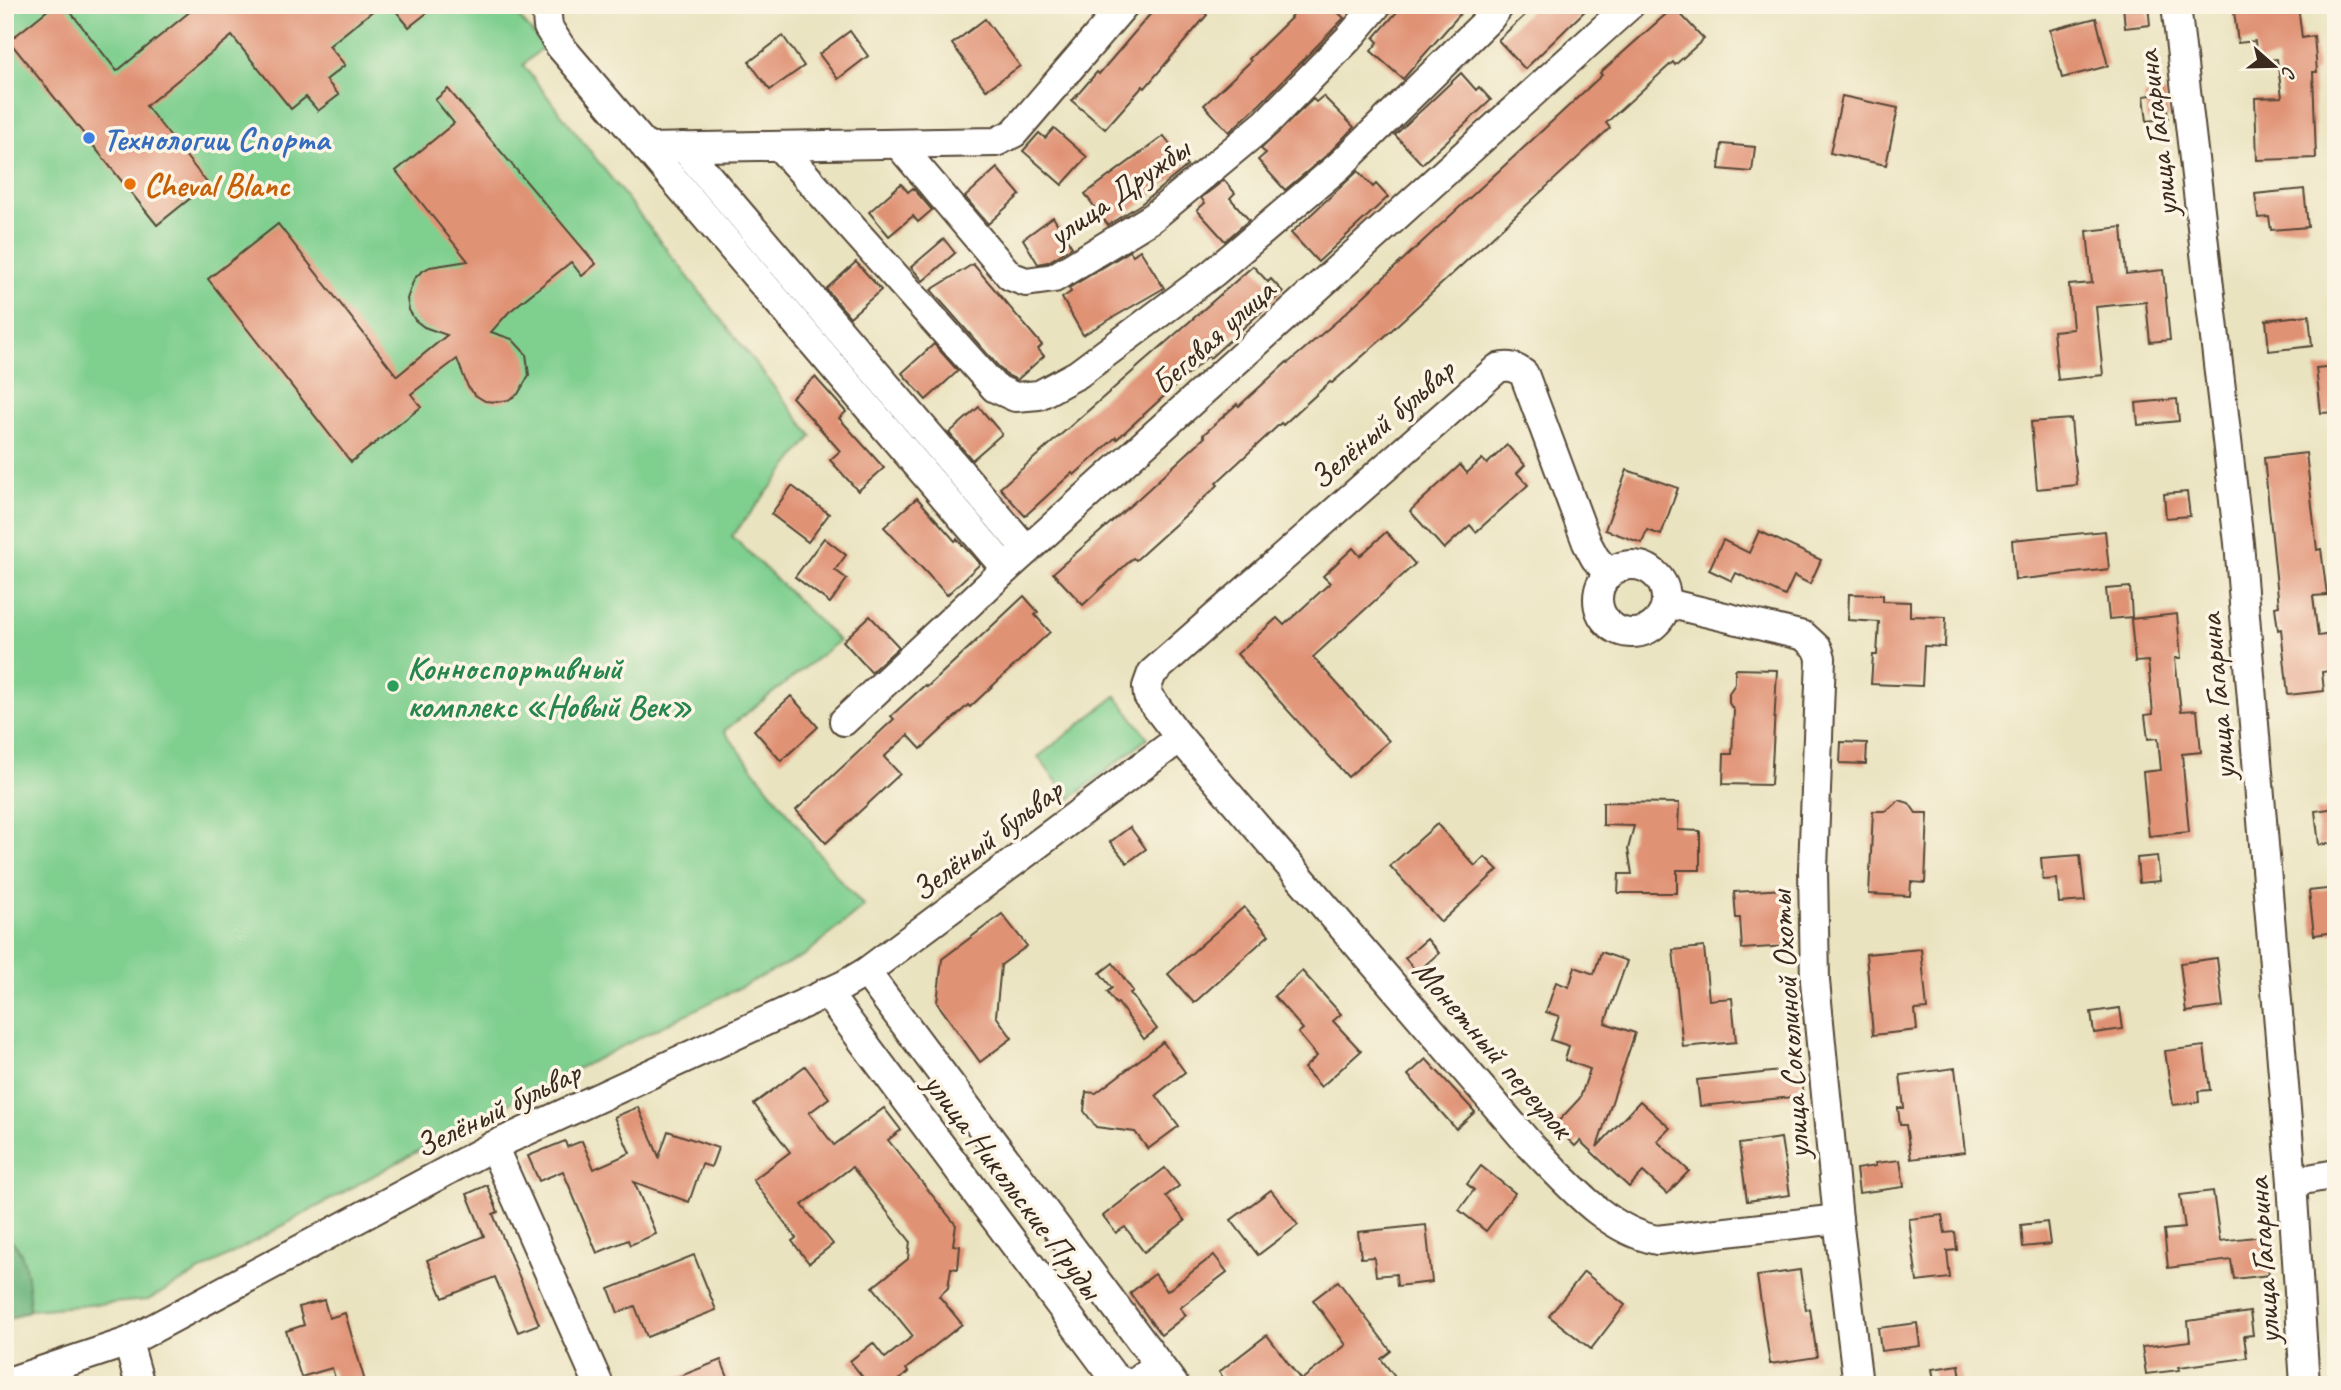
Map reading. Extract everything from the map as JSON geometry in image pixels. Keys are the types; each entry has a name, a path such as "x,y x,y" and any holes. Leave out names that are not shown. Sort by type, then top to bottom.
{"street":[{"path":"546,5 548,27 560,46 1006,569"},
{"path":"646,148 996,142 1014,133 1124,5"},
{"name":"улица Дружбы","path":"898,144 1010,276 1026,282 1054,278 1152,218 1266,123 1349,38 1377,5"},
{"path":"779,146 995,388 1015,397 1039,395 1078,374 1213,273 1339,166 1490,18 1500,5"},
{"name":"Беговая улица","path":"844,722 1006,569 1630,5"},
{"name":"улица Гагарина","path":"2176,5 2239,543 2292,1182 2305,1385"},
{"path":"683,147 1027,550"},
{"name":"Зелёный бульвар","path":"5,1383 128,1342 493,1146 866,972 1180,738 1148,696 1147,687 1152,673 1498,368 1517,368 1524,374 1587,543 1608,573"},
{"path":"1634,564 1648,568 1659,576 1667,603 1662,617 1652,627 1639,633 1624,632 1611,626 1601,615 1598,601 1600,586 1608,573 1620,566 1634,564"},
{"name":"улица Соколиной Охоты","path":"1667,603 1804,636 1818,649 1821,658 1813,919 1815,981 1838,1219 1858,1385"},
{"name":"Монетный переулок","path":"1180,738 1530,1145 1570,1186 1626,1230 1657,1240 1838,1219"},
{"name":"улица Никольские Пруды","path":"826,992 1113,1376 1122,1382 1133,1382 1166,1374 866,972"},
{"path":"493,1146 599,1385"},
{"path":"2292,1182 2336,1174"},
{"path":"128,1342 140,1385"}],"green space":[{"name":"Конноспортивный комплекс «Новый Век»","path":"5,5 526,5 518,16 544,46 523,65 812,436 732,536 839,641 724,731 839,879 864,906 805,955 467,1124 148,1300 30,1310 5,1321"},
{"path":"1116,696 1148,738 1070,799 1038,757"},
{"path":"5,1237 13,1242 23,1259 30,1310 5,1321"}],"building":[{"path":"54,5 65,5 117,71 198,5 380,5 329,46 345,65 326,80 339,95 318,111 306,97 291,109 232,36 146,106 208,184 157,225 9,41"},
{"path":"391,5 437,5 409,27"},
{"path":"1158,5 1196,5 1207,15 1145,88 1143,86 1105,129 1072,101"},
{"path":"1300,5 1330,5 1344,18 1229,132 1204,105 1251,61 1249,59 1291,18"},
{"path":"1403,5 1468,5 1403,79 1371,51 1378,42 1374,38"},
{"path":"1536,5 1591,5 1525,69 1498,40"},
{"path":"2123,5 2148,5 2150,25 2125,28"},
{"path":"2298,5 2302,38 2314,36 2317,72 2313,72 2316,158 2257,160 2255,98 2282,97 2277,59 2257,61 2255,41 2238,43 2234,11"},
{"path":"1674,7 1704,39 1675,65 1673,62 1606,123 1610,128 1382,339 1283,425 1281,423 1188,513 1136,560 1133,558 1083,605 1053,573 1140,497 1237,404 1239,406 1337,321 1602,75 1600,73"},
{"path":"2096,18 2108,66 2062,78 2050,30"},
{"path":"985,19 1020,66 986,90 952,44"},
{"path":"850,31 868,56 838,79 819,54"},
{"path":"783,36 804,66 770,90 749,62"},
{"path":"1461,73 1476,90 1479,87 1491,100 1422,164 1395,135"},
{"path":"448,89 596,264 582,276 571,262 509,312 491,332 512,339 526,354 529,375 518,394 508,400 485,401 468,387 457,359 411,394 421,407 351,462 208,279 278,224 397,376 447,335 424,327 415,320 409,310 407,299 414,279 430,267 468,261 396,171 454,123 435,100"},
{"path":"2165,93 2168,118 2147,121 2144,96"},
{"path":"1323,96 1354,127 1328,154 1285,190 1258,160 1266,153 1261,149 1313,99 1316,102"},
{"path":"1842,96 1898,108 1886,165 1830,153"},
{"path":"1054,128 1087,157 1062,185 1023,151 1039,133 1045,138"},
{"path":"1164,136 1187,166 1141,204 1108,225 1085,194"},
{"path":"1722,144 1755,147 1752,172 1719,169"},
{"path":"997,168 1020,195 988,224 965,197"},
{"path":"1358,171 1373,187 1376,184 1388,197 1318,262 1291,233"},
{"path":"1224,180 1235,193 1230,198 1249,220 1225,241 1197,210 1205,203 1201,198"},
{"path":"901,184 908,192 913,188 932,210 918,222 913,216 889,236 869,212"},
{"path":"2304,189 2308,227 2271,230 2269,217 2258,218 2255,194"},
{"path":"1053,217 1072,247 1048,262 1038,264 1023,239"},
{"path":"2122,227 2126,274 2163,270 2170,340 2150,342 2146,302 2096,307 2103,375 2058,380 2053,331 2073,329 2069,285 2092,283 2087,231"},
{"path":"944,239 955,253 923,281 911,267"},
{"path":"1140,250 1164,288 1083,335 1062,298 1071,292 1069,288 1130,251 1133,255"},
{"path":"856,262 881,290 850,317 826,289"},
{"path":"973,264 1042,345 1038,349 1044,356 1017,380 1005,374 931,290"},
{"path":"1253,266 1268,282 1271,279 1283,292 1117,439 1116,437 1074,475 1072,473 1025,516 1000,488"},
{"path":"2309,315 2312,346 2269,351 2266,320"},
{"path":"934,344 958,371 926,400 902,373"},
{"path":"2336,366 2336,412 2321,413 2316,368"},
{"path":"815,377 846,412 839,418 884,468 858,491 830,460 840,451 792,397"},
{"path":"2177,399 2179,421 2138,425 2136,403"},
{"path":"979,407 1002,434 972,460 949,433"},
{"path":"2071,419 2077,485 2037,489 2031,422"},
{"path":"1507,445 1525,465 1517,473 1528,485 1476,532 1470,525 1444,549 1410,511 1460,465 1467,473 1482,459 1487,464"},
{"path":"2306,453 2317,550 2321,549 2327,595 2313,596 2318,636 2333,634 2336,670 2322,672 2324,691 2288,695 2281,629 2278,630 2275,607 2279,606 2264,458"},
{"path":"1627,470 1678,488 1661,535 1647,530 1642,543 1605,530"},
{"path":"792,486 829,514 808,542 771,514"},
{"path":"2187,492 2190,516 2166,518 2164,494"},
{"path":"917,498 955,541 957,539 980,564 947,595 884,527"},
{"path":"1759,531 1821,560 1810,584 1794,576 1785,596 1736,573 1732,581 1709,570 1723,540 1749,553"},
{"path":"2105,531 2109,569 2015,580 2012,540"},
{"path":"1386,532 1415,564 1313,657 1389,741 1348,777 1237,654 1277,618 1284,625 1330,583 1323,576 1353,548 1360,556"},
{"path":"824,538 846,555 835,570 847,579 830,603 795,577"},
{"path":"2130,587 2132,617 2109,619 2106,589"},
{"path":"1849,594 1883,595 1883,601 1910,602 1910,616 1946,617 1945,647 1924,646 1922,686 1871,684 1873,655 1877,655 1879,622 1848,620"},
{"path":"1024,596 1038,612 1035,615 1050,632 921,749 908,735 884,757 900,774 826,843 796,810 894,719 891,716 925,685 927,687"},
{"path":"2177,614 2181,658 2175,658 2181,711 2197,710 2201,752 2182,754 2189,832 2149,836 2143,772 2161,770 2158,738 2148,739 2145,715 2153,714 2148,661 2135,662 2131,619"},
{"path":"870,616 899,647 871,672 843,641"},
{"path":"1735,669 1777,670 1771,785 1723,784 1724,754 1732,754 1734,711 1729,703 1729,693 1735,684"},
{"path":"791,696 818,727 781,761 754,730"},
{"path":"1841,742 1867,743 1866,764 1840,763"},
{"path":"1899,800 1909,803 1916,813 1928,813 1925,883 1911,882 1910,896 1869,894 1873,811 1886,811"},
{"path":"1603,802 1679,803 1678,830 1700,831 1700,870 1677,870 1677,893 1618,893 1619,874 1632,874 1628,849 1634,826 1603,825"},
{"path":"2336,808 2336,843 2319,845 2315,811"},
{"path":"1437,824 1475,866 1485,857 1498,870 1441,922 1390,866"},
{"path":"1130,827 1146,849 1127,863 1110,842"},
{"path":"2080,855 2085,901 2059,903 2057,879 2043,880 2041,858"},
{"path":"2157,856 2160,881 2139,883 2137,858"},
{"path":"2336,888 2336,932 2314,935 2309,891"},
{"path":"1785,889 1787,946 1742,949 1740,918 1736,918 1734,892"},
{"path":"1244,907 1269,935 1194,1003 1168,974"},
{"path":"1002,914 1027,946 1001,965 996,1016 1012,1038 980,1062 937,1003 942,959"},
{"path":"1427,939 1439,953 1417,972 1405,958"},
{"path":"1704,947 1709,1000 1732,998 1736,1042 1683,1047 1673,950"},
{"path":"1921,949 1927,1009 1915,1010 1917,1030 1873,1035 1866,954"},
{"path":"1601,952 1627,961 1605,1023 1635,1033 1597,1147 1640,1101 1670,1128 1657,1141 1689,1171 1667,1194 1643,1172 1629,1187 1580,1141 1575,1146 1554,1126 1580,1098 1590,1069 1565,1060 1569,1046 1551,1040 1559,1016 1546,1012 1556,982 1569,987 1575,967 1594,974"},
{"path":"2217,958 2223,1007 2186,1012 2180,963"},
{"path":"1113,963 1133,991 1130,993 1157,1029 1144,1039 1107,992 1112,988 1100,973"},
{"path":"1302,971 1341,1014 1333,1021 1361,1051 1321,1087 1304,1068 1317,1056 1298,1033 1303,1029 1274,996"},
{"path":"2120,1008 2123,1029 2094,1033 2091,1012"},
{"path":"1163,1042 1185,1072 1156,1095 1179,1126 1148,1149 1135,1132 1096,1127 1084,1111 1086,1092 1096,1093"},
{"path":"2204,1046 2210,1090 2198,1091 2199,1102 2173,1105 2165,1051"},
{"path":"1426,1059 1475,1112 1456,1129 1408,1075"},
{"path":"805,1066 829,1098 809,1113 834,1145 884,1108 901,1130 888,1140 956,1225 953,1245 960,1246 958,1269 951,1268 948,1288 939,1296 962,1324 906,1369 908,1372 894,1385 869,1385 850,1361 873,1343 885,1358 913,1336 873,1287 908,1259 910,1241 852,1167 802,1205 833,1244 809,1263 792,1241 796,1238 753,1180 790,1152 754,1104"},
{"path":"1955,1068 1965,1152 1911,1159 1906,1125 1900,1125 1898,1108 1904,1108 1900,1075"},
{"path":"1800,1069 1803,1096 1700,1106 1697,1080"},
{"path":"638,1107 659,1157 668,1131 718,1148 711,1167 702,1164 689,1202 634,1182 656,1234 630,1245 628,1240 597,1253 563,1171 539,1181 528,1156 565,1141 567,1147 582,1141 594,1169 630,1153 614,1117"},
{"path":"1781,1138 1790,1195 1747,1201 1739,1144"},
{"path":"1900,1160 1904,1187 1859,1193 1856,1169"},
{"path":"1481,1166 1515,1193 1486,1231 1459,1210 1474,1190 1467,1184"},
{"path":"1165,1168 1179,1186 1166,1196 1185,1221 1144,1252 1125,1227 1116,1233 1103,1216"},
{"path":"487,1185 498,1212 493,1214 539,1324 518,1332 495,1277 443,1298 427,1260 484,1236 467,1194"},
{"path":"1271,1190 1298,1225 1258,1255 1231,1220"},
{"path":"2213,1191 2220,1241 2264,1236 2269,1275 2234,1279 2231,1260 2168,1268 2164,1230 2185,1228 2180,1195"},
{"path":"1942,1215 1945,1233 1955,1232 1957,1250 1947,1251 1950,1278 1917,1282 1909,1219"},
{"path":"2047,1222 2050,1244 2023,1247 2021,1225"},
{"path":"1426,1225 1432,1282 1397,1286 1396,1274 1376,1276 1374,1257 1361,1258 1358,1232"},
{"path":"694,1255 716,1310 647,1337 635,1306 618,1313 609,1289"},
{"path":"1214,1255 1227,1272 1180,1308 1186,1315 1161,1335 1130,1293 1155,1274 1167,1291"},
{"path":"1800,1270 1806,1310 1810,1309 1817,1357 1770,1364 1757,1276"},
{"path":"1584,1272 1625,1305 1591,1349 1549,1316"},
{"path":"1338,1281 1391,1351 1381,1359 1401,1385 1228,1385 1219,1372 1267,1335 1301,1380 1346,1345 1313,1300"},
{"path":"324,1300 329,1318 345,1313 366,1385 337,1385 332,1368 301,1377 286,1331 304,1325 299,1307"},
{"path":"2250,1312 2253,1335 2244,1336 2247,1358 2146,1374 2142,1347 2190,1341 2188,1321"},
{"path":"1917,1323 1920,1346 1881,1351 1878,1328"},
{"path":"721,1360 731,1385 660,1384"},
{"path":"1959,1365 1962,1385 1935,1385 1932,1369"}],"place":[{"name":"Технологии Спорта","path":"89,138"},
{"name":"Cheval Blanc","path":"130,184"},
{"name":"Конноспортивный комплекс «Новый Век»","path":"393,686"}]}
